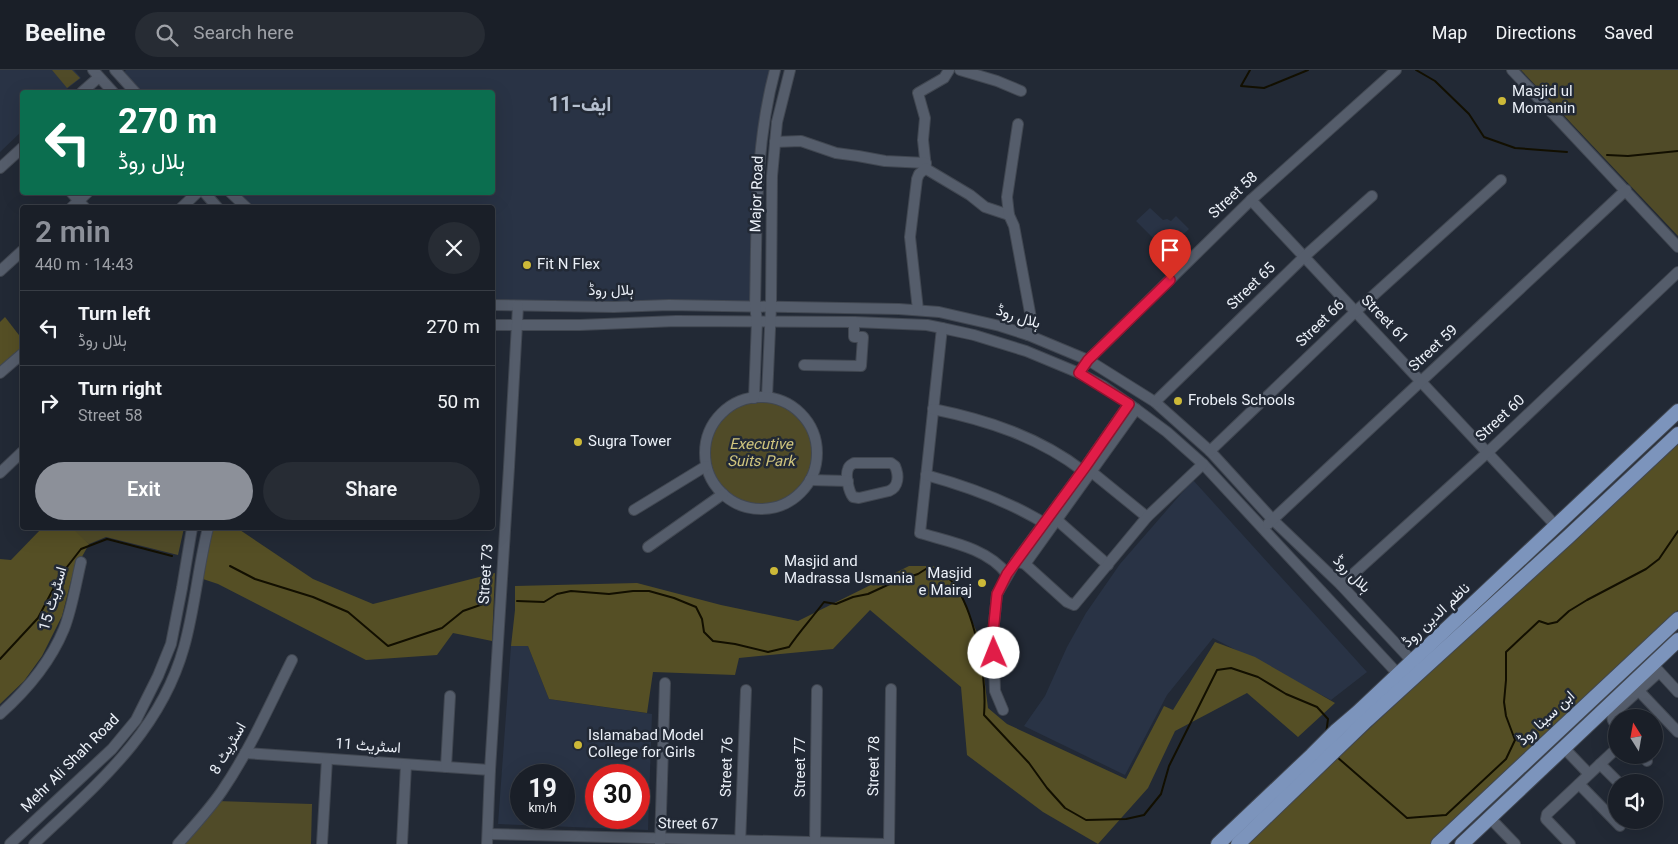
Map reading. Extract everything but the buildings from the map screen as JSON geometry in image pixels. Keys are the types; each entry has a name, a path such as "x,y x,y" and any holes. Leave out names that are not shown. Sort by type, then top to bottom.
{"main road":[{"name":"ناظم الدین روڈ","path":"1238,844 1314,762 1337,730 1363,716 1496,592 1556,526 1678,411"},
{"name":"ناظم الدین روڈ","path":"1218,844 1314,762 1344,742 1398,674 1412,661 1496,592 1568,537 1678,434"},
{"name":"ابن سینا روڈ","path":"1438,844 1678,619"},
{"path":"1462,844 1564,748 1655,668 1678,640"},
{"path":"1481,803 1491,817"}],"street":[{"name":"Major Road","path":"754,398 757,321 755,306 758,173 768,96 775,70"},
{"name":"Major Road","path":"767,398 772,306 772,176 777,122 790,70"},
{"path":"949,70 938,83 918,93 926,121 923,140 928,170 970,195 985,207 1010,215"},
{"path":"960,70 997,81 1021,91"},
{"name":"Street 58","path":"1079,373 1088,360 1251,200 1396,70"},
{"path":"1512,70 1678,247"},
{"path":"117,71 133,90"},
{"path":"83,90 96,73 111,90"},
{"path":"1018,124 1007,196 1031,318 1028,335"},
{"path":"775,142 800,141 836,154 926,165"},
{"path":"0,168 20,150"},
{"path":"918,310 910,231 916,179 926,165"},
{"name":"Street 66","path":"1210,451 1355,312 1501,180"},
{"name":"Street 59","path":"1263,528 1626,190"},
{"path":"184,205 195,195"},
{"path":"207,195 215,205"},
{"path":"233,195 244,205"},
{"name":"Street 65","path":"1155,402 1305,256 1372,196"},
{"name":"Street 61","path":"1251,200 1556,526"},
{"path":"0,271 20,253"},
{"name":"Street 60","path":"1341,585 1488,452 1678,272"},
{"name":"ہلال روڈ","path":"495,306 866,307 948,314 1000,326 1028,335 1088,360 1155,402 1210,451 1273,520 1341,585 1412,661"},
{"name":"Street 73","path":"488,839 490,770 518,306"},
{"name":"ہلال روڈ","path":"495,325 757,321 927,325 974,335 1026,350 1079,373 1168,432 1203,464 1398,674"},
{"path":"804,365 861,366 863,337 854,337 854,322"},
{"path":"942,328 920,533 972,549 999,564 1007,574"},
{"path":"0,373 20,356"},
{"path":"754,398 783,401 797,410 808,422 815,437 817,453 815,467 810,480 802,491 791,500 778,506 764,509 749,508 735,503 723,494 712,481 706,466 707,438 714,423 724,411 738,402 754,398"},
{"path":"1003,710 995,691 993,633 997,594 1007,574 1020,563 1051,523 1133,407"},
{"path":"933,410 978,419 1042,445 1087,470 1147,517"},
{"path":"0,472 20,454"},
{"path":"854,463 891,464 898,471 897,485 894,490 858,498 850,494 848,481 847,470 854,463"},
{"path":"1020,563 1067,602 1074,605 1147,517 1203,464"},
{"path":"634,510 706,466"},
{"path":"926,475 967,486 1051,523 1108,565"},
{"path":"810,480 848,481"},
{"path":"648,547 723,494"},
{"name":"Mehr Ali Shah Road","path":"10,844 112,749 136,720 158,676 170,644 192,530"},
{"name":"Mehr Ali Shah Road","path":"34,844 119,762 151,722 172,680 184,648 208,530"},
{"name":"اسٹریٹ 15","path":"0,714 24,692 48,662 64,628 81,562"},
{"name":"اسٹریٹ 8","path":"178,844 218,796 245,753 292,660"},
{"path":"1620,709 1655,668 1678,692"},
{"path":"660,842 665,683"},
{"name":"Street 78","path":"888,844 891,689"},
{"name":"Street 76","path":"740,842 746,690"},
{"name":"Street 77","path":"815,843 816,690"},
{"path":"1638,690 1678,732"},
{"path":"446,767 450,696"},
{"path":"1564,748 1589,774"},
{"name":"اسٹریٹ 11","path":"245,753 490,770"},
{"path":"1570,844 1546,816 1608,756"},
{"path":"322,844 326,759"},
{"path":"402,844 406,764"},
{"path":"1600,764 1610,774"},
{"path":"1579,784 1608,814"},
{"path":"1491,817 1514,844"},
{"name":"Street 67","path":"488,839 888,844"}],"shaded area":[{"path":"0,70 74,70 81,78 66,90 20,90 20,133 0,152"},
{"path":"126,70 776,70 762,140 755,306 495,305 495,205 246,205 234,195 495,195 495,90 135,90 121,75"},
{"path":"1150,208 1163,220 1171,221 1176,216 1189,229 1166,251 1136,221"},
{"path":"5,317 20,336 20,349 0,367 0,322"},
{"path":"1678,440 1678,610 1430,844 1246,844"},
{"path":"1193,480 1367,672 1331,700 1213,638 1167,695 1125,775 1024,726 1045,696 1067,647 1086,613 1120,564"},
{"path":"40,530 74,530 89,544 73,573 62,616 42,656 24,681 0,704 0,559 11,560"},
{"path":"209,530 240,530 313,579 373,604 495,573 492,641 453,633 437,655 366,660 218,584 203,579"},
{"path":"909,566 933,566 954,581 979,637 988,708 1007,724 1126,779 1164,706 1173,710 1215,642 1255,657 1335,703 1298,737 1247,693 1175,731 1148,788 1098,844 1043,812 967,755 961,687 870,610 833,649 739,658 735,675 653,672 647,713 549,699 528,646 511,646 515,610 515,586 637,583 721,605 798,621"},
{"name":"Islamabad Model College for Girls","path":"511,646 528,646 549,699 652,714 650,772 650,764 585,764 585,827 575,827 575,764 510,764 510,824 498,824"}],"green space":[{"path":"52,70 72,70 80,78 67,88"},
{"path":"1521,70 1678,70 1678,236"},
{"name":"Executive Suits Park","path":"761,402 771,403 790,410 804,424 811,443 811,463 804,482 790,496 771,503 761,504 751,503 732,496 718,482 711,463 710,453 711,443 718,424 732,410 751,403"},
{"path":"72,530 184,530 178,555 106,537 89,544"},
{"path":"217,801 312,804 311,844 180,844"}],"waterway":[{"path":"1250,70 1241,86 1264,88 1308,70"},
{"path":"1416,70 1435,81 1469,114 1484,137 1515,148 1567,152"},
{"path":"1607,155 1628,156 1678,151"},
{"path":"1337,757 1407,818 1446,815 1506,759 1515,740 1506,716 1504,702 1506,652 1539,621 1548,624 1557,622 1569,611 1587,600 1646,569 1659,559 1678,531"},
{"path":"0,659 38,618 60,576 81,549 107,539 172,556"},
{"path":"230,566 255,579 313,597 348,612 388,646 442,628 463,611 486,603"},
{"path":"517,601 544,602 557,594 571,591 609,594 649,591 696,607 702,619 704,632 713,641 768,652 789,647 824,602 836,604 853,597 868,594 918,574 929,567 944,575 954,584 970,616 982,667 984,715 1029,763 1047,788 1065,808 1086,820 1126,819 1144,815 1161,794 1169,766 1217,670 1231,668 1258,677 1286,694 1317,707 1328,719 1326,734"}],"place":[{"name":"Masjid ul Momanin","path":"1502,101"},
{"name":"Fit N Flex","path":"527,265"},
{"name":"Frobels Schools","path":"1178,401"},
{"name":"Sugra Tower","path":"578,442"},
{"name":"Masjid and Madrassa Usmania","path":"774,571"},
{"name":"Masjid e Mairaj","path":"982,583"},
{"name":"Islamabad Model College for Girls","path":"578,745"}],"district":[{"name":"ایف-11","path":"580,106"}],"route":[{"path":"994,653 993,633 997,594 1007,574 1129,404 1079,373 1088,360 1170,280"}]}
